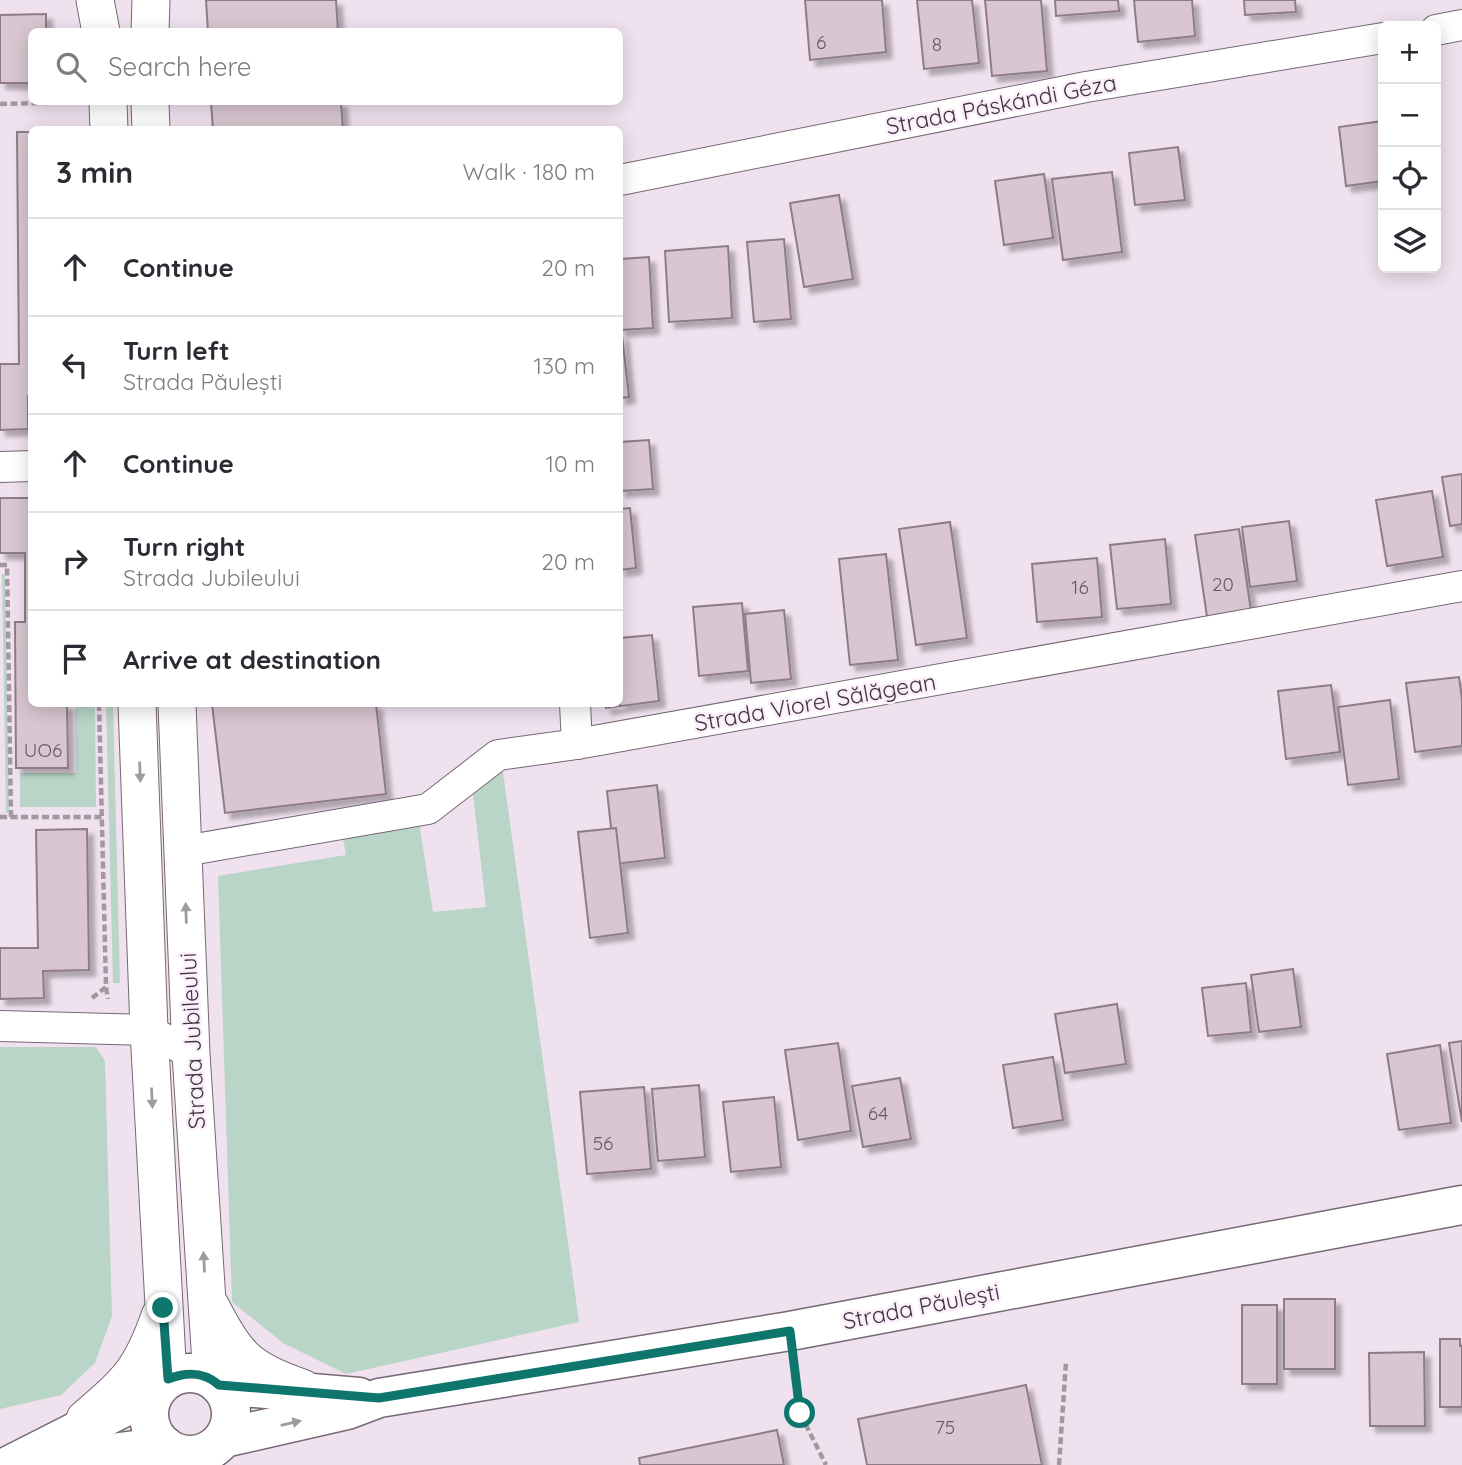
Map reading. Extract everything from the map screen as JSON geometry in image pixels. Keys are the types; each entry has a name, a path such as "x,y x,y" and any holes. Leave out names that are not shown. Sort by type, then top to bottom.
{"main road":[{"name":"Strada Păulești","path":"224,1438 346,1410 379,1398 790,1331 1462,1205"},
{"path":"10,1465 182,1373 199,1374 216,1382 228,1399 231,1414 224,1438 200,1454 178,1453 165,1446 153,1430 149,1417 150,1406 162,1385"},
{"name":"Strada Păulești","path":"216,1382 379,1398"},
{"path":"23,1465 165,1446"}],"street":[{"path":"95,0 100,28"},
{"path":"150,28 151,0"},
{"path":"1441,29 1462,25"},
{"name":"Strada Páskándi Géza","path":"623,179 1086,86 1378,39"},
{"path":"108,105 109,126"},
{"path":"150,105 151,126"},
{"path":"0,467 28,466"},
{"name":"Strada Viorel Sălăgean","path":"184,851 428,810 498,755 577,744 1462,586"},
{"name":"Strada Jubileului","path":"137,707 131,1029 163,1308 162,1385"},
{"name":"Strada Jubileului","path":"177,707 191,1054 206,1298 216,1382"},
{"path":"575,707 577,744"},
{"path":"0,1026 131,1029 191,1054"},
{"path":"206,1298 233,1345 249,1364 270,1377 316,1393"},
{"path":"61,1439 122,1387 137,1369 148,1350 163,1308"}],"path":[{"path":"0,104 28,103"},
{"path":"0,565 7,565 11,817"},
{"path":"100,707 106,987 131,1029"},
{"path":"0,817 102,817"},
{"path":"790,1331 800,1413 826,1465"},
{"path":"1059,1465 1066,1362"}],"green space":[{"path":"2,574 5,574 9,813 6,813"},
{"path":"75,707 95,707 96,807 20,807 20,773 76,773"},
{"path":"106,707 113,707 120,983 113,983"},
{"path":"502,765 579,1322 346,1374 283,1343 232,1302 218,876 346,855 342,833 419,822 433,912 486,907 472,786"},
{"path":"0,1047 96,1047 105,1061 112,1316 95,1363 61,1395 0,1409"}],"building":[{"path":"206,0 336,0 338,28 208,28"},
{"path":"805,0 882,0 886,52 810,60"},
{"path":"917,0 972,0 979,63 924,69"},
{"path":"985,0 1041,0 1047,71 992,76"},
{"path":"1055,0 1118,0 1119,11 1056,16"},
{"path":"1134,0 1192,0 1195,36 1138,42"},
{"path":"1244,0 1295,0 1296,12 1245,15"},
{"path":"46,14 46,28 28,28 28,83 0,83 0,15"},
{"path":"211,105 341,105 343,126 213,126"},
{"path":"1378,122 1378,182 1346,186 1339,127"},
{"path":"17,132 28,132 28,429 0,430 0,364 19,364"},
{"path":"1178,147 1185,200 1135,205 1129,153"},
{"path":"1112,172 1122,252 1063,260 1052,179"},
{"path":"1044,174 1053,238 1004,245 995,181"},
{"path":"839,195 853,279 804,287 790,203"},
{"path":"784,239 791,319 754,322 747,242"},
{"path":"728,246 732,318 669,322 665,251"},
{"path":"649,257 653,328 623,330 623,259"},
{"path":"623,344 629,397 623,398"},
{"path":"649,440 653,489 623,491 623,442"},
{"path":"1462,474 1462,524 1450,526 1442,477"},
{"path":"1432,491 1443,557 1387,566 1376,500"},
{"path":"0,498 28,498 28,707 67,707 68,768 16,768 15,622 25,622 25,553 0,553"},
{"path":"630,508 636,568 623,570 623,509"},
{"path":"1289,521 1297,581 1250,587 1242,527"},
{"path":"950,522 967,638 916,645 899,529"},
{"path":"1239,529 1251,611 1207,617 1195,535"},
{"path":"1165,539 1171,604 1117,609 1110,545"},
{"path":"886,554 898,660 850,665 839,559"},
{"path":"1097,558 1102,617 1037,622 1032,564"},
{"path":"742,603 748,671 699,676 693,607"},
{"path":"784,610 791,679 751,683 745,614"},
{"path":"652,635 659,701 623,706 623,638"},
{"path":"1459,677 1462,746 1415,752 1406,683"},
{"path":"1331,685 1340,752 1286,759 1278,691"},
{"path":"1390,700 1399,779 1348,785 1338,707"},
{"path":"212,707 376,707 386,794 225,813"},
{"path":"657,785 665,858 615,864 607,791"},
{"path":"616,828 628,933 590,938 578,832"},
{"path":"87,829 89,970 43,971 44,998 0,999 0,948 38,948 36,830"},
{"path":"1293,969 1301,1027 1259,1032 1251,975"},
{"path":"1246,983 1251,1032 1208,1036 1202,988"},
{"path":"1117,1004 1126,1064 1065,1073 1055,1014"},
{"path":"1462,1041 1462,1122 1449,1043"},
{"path":"838,1043 851,1131 798,1140 785,1050"},
{"path":"1440,1045 1451,1123 1399,1130 1387,1054"},
{"path":"1053,1057 1063,1120 1013,1128 1003,1065"},
{"path":"900,1078 911,1139 863,1147 852,1086"},
{"path":"699,1085 705,1157 658,1161 652,1089"},
{"path":"644,1087 651,1169 587,1174 580,1092"},
{"path":"774,1097 781,1167 731,1172 723,1102"},
{"path":"1284,1299 1335,1299 1335,1369 1284,1369"},
{"path":"1242,1305 1277,1305 1277,1384 1242,1384"},
{"path":"1440,1339 1460,1339 1462,1407 1440,1407"},
{"path":"1424,1352 1425,1426 1370,1426 1369,1353"},
{"path":"1026,1385 1042,1465 867,1465 858,1419"},
{"path":"777,1430 784,1465 640,1465 639,1458"}],"route":[{"path":"163,1308 168,1379 182,1373 199,1374 219,1385 379,1398 790,1331 800,1413"}]}
